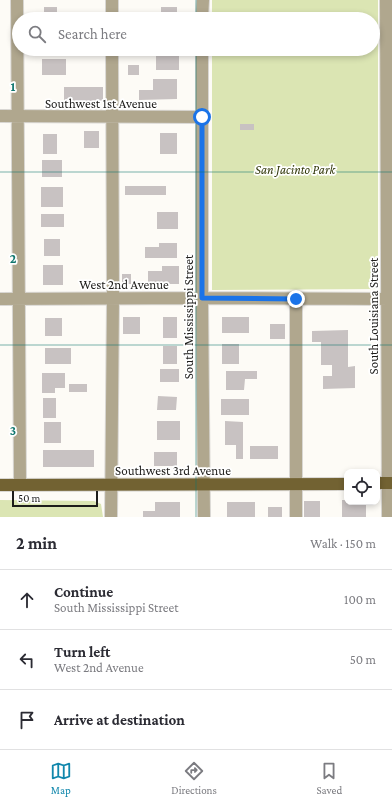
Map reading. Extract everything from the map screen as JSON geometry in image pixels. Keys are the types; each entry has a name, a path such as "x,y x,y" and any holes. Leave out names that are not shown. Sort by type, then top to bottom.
{"main road":[{"name":"Southwest 3rd Avenue","path":"0,484 344,484"}],"street":[{"path":"18,0 18,12"},
{"path":"112,0 112,12"},
{"path":"202,0 202,12"},
{"name":"South Louisiana Street","path":"386,0 389,115 390,299 386,483 388,517"},
{"path":"18,56 20,484"},
{"path":"111,517 113,298 112,56"},
{"name":"South Mississippi Street","path":"202,56 204,517"},
{"name":"Southwest 1st Avenue","path":"0,116 202,117"},
{"name":"West 2nd Avenue","path":"0,299 390,299"},
{"path":"296,299 296,517"}],"green space":[{"name":"San Jacinto Park","path":"212,0 378,0 378,12 212,12"},
{"name":"San Jacinto Park","path":"212,56 378,56 378,289 212,290"},
{"path":"0,500 94,501 101,504 103,517 0,517"}],"building":[{"path":"44,7 57,7 57,12 44,12"},
{"path":"161,7 177,7 177,12 161,12"},
{"path":"156,56 179,56 179,70 156,70"},
{"path":"42,59 66,59 66,75 42,75"},
{"path":"128,65 139,65 139,75 128,75"},
{"path":"153,79 177,79 177,99 139,100 139,90 153,90"},
{"path":"64,87 103,87 103,101 64,101"},
{"path":"240,124 254,124 254,130 240,130"},
{"path":"84,131 99,131 99,148 84,148"},
{"path":"160,133 177,133 177,154 160,154"},
{"path":"43,134 57,134 57,154 43,154"},
{"path":"42,160 62,160 62,177 42,177"},
{"path":"125,186 166,186 166,195 125,195"},
{"path":"41,187 63,187 63,207 41,207"},
{"path":"157,212 178,212 178,229 157,229"},
{"path":"41,214 64,214 64,227 41,227"},
{"path":"44,239 60,239 60,256 44,256"},
{"path":"159,243 177,243 177,258 145,258 145,247 159,247"},
{"path":"43,265 63,265 63,285 43,285"},
{"path":"162,266 179,266 179,284 148,284 148,271 162,271"},
{"path":"122,274 131,274 131,284 122,284"},
{"path":"123,317 140,317 140,334 123,334"},
{"path":"163,317 177,317 177,338 163,338"},
{"path":"222,317 249,317 249,333 222,333"},
{"path":"45,318 62,318 62,336 45,336"},
{"path":"270,324 285,324 285,339 270,339"},
{"path":"348,330 348,367 355,366 355,388 323,389 323,376 332,376 332,365 321,365 321,342 312,342 312,331"},
{"path":"222,344 239,344 239,364 222,364"},
{"path":"163,346 177,346 177,364 163,364"},
{"path":"45,348 71,348 71,364 45,364"},
{"path":"160,369 179,369 179,382 160,382"},
{"path":"226,371 257,371 257,379 245,379 244,390 226,390"},
{"path":"42,373 65,373 65,388 55,388 55,393 42,393"},
{"path":"69,384 87,384 87,392 69,392"},
{"path":"158,396 177,397 176,410 157,410"},
{"path":"43,398 56,398 56,418 43,418"},
{"path":"221,399 249,399 249,415 221,415"},
{"path":"157,421 180,421 180,440 157,440"},
{"path":"225,421 243,422 243,459 236,459 236,445 225,445"},
{"path":"44,422 61,422 61,443 44,443"},
{"path":"250,446 278,446 278,459 250,459"},
{"path":"43,450 94,450 94,467 43,467"},
{"path":"154,452 177,452 177,466 154,466"},
{"path":"342,500 344,500 344,505 366,505 366,517 342,517"},
{"path":"304,501 320,501 320,517 304,517"},
{"path":"155,502 180,502 180,517 143,517 143,511 155,511"},
{"path":"227,502 255,502 255,517 227,517"},
{"path":"268,507 282,507 282,517 268,517"}],"route":[{"path":"202,117 202,298 296,299"}]}
